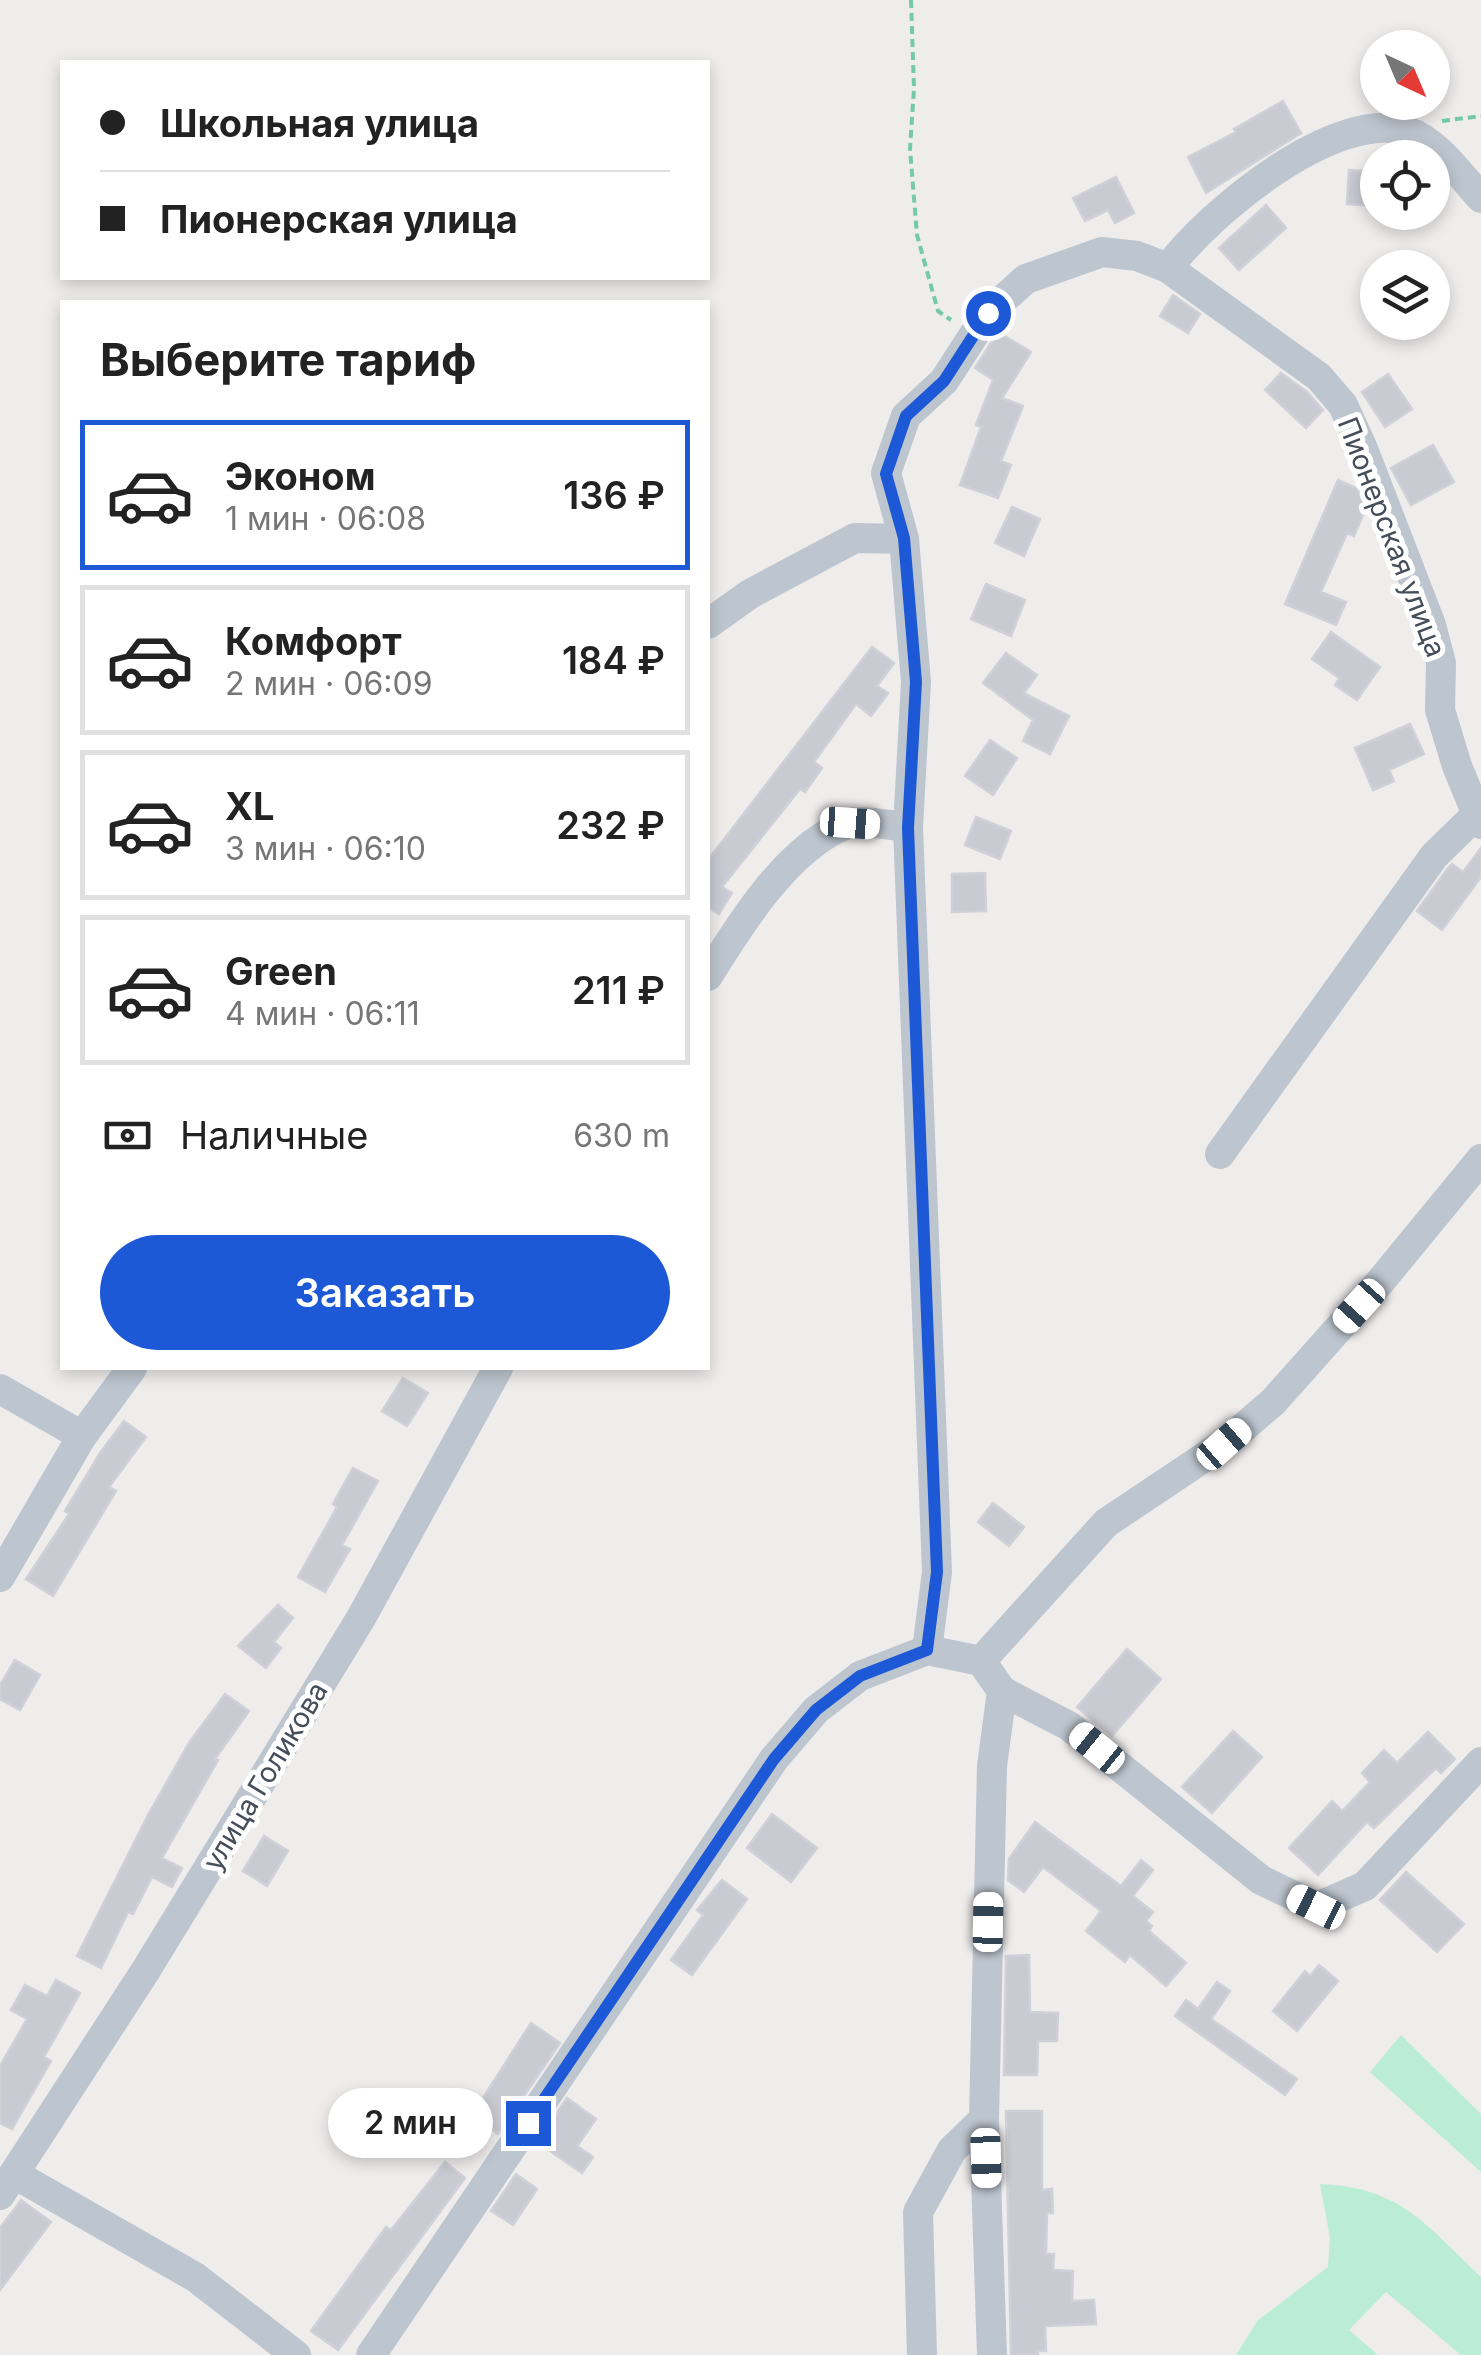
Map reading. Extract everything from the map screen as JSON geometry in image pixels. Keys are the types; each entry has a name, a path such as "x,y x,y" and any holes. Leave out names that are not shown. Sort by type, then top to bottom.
{"street":[{"path":"1168,268 1186,243 1272,170 1326,141 1375,129 1404,130 1425,140 1481,198"},
{"name":"Пионерская улица","path":"927,1650 937,1572 908,828 916,682 904,538 886,474 906,416 944,381 988,313 1026,279 1102,252 1137,256 1168,268 1319,377 1343,405 1431,625 1441,663 1440,710 1478,819"},
{"path":"710,623 750,594 855,538 904,538"},
{"path":"1220,1154 1434,856 1478,819"},
{"path":"710,973 740,923 805,849 850,823 908,828"},
{"path":"980,1661 1106,1523 1224,1444 1273,1402 1380,1282 1481,1159"},
{"path":"0,1577 82,1436 131,1370"},
{"name":"улица Голикова","path":"8,2185 361,1618 497,1370"},
{"path":"0,1390 82,1436"},
{"path":"371,2355 774,1759 816,1710 860,1676 927,1650 980,1661 1002,1691 1070,1726 1260,1880 1316,1907 1365,1886 1481,1763"},
{"path":"992,2355 984,2118 992,1766 1002,1691"},
{"path":"922,2355 918,2212 952,2150 984,2118"},
{"path":"8,2185 195,2277 296,2355"}],"path":[{"path":"911,0 914,88 910,149 917,235 938,311 973,336"}],"green space":[{"path":"1401,2035 1481,2114 1481,2172 1370,2072"},
{"path":"1320,2184 1348,2187 1392,2201 1428,2226 1481,2277 1481,2355 1461,2355 1386,2292 1349,2330 1378,2355 1236,2355 1258,2320 1328,2267 1330,2238"}],"building":[{"path":"1283,101 1301,133 1206,193 1188,157"},
{"path":"1349,170 1360,171 1360,205 1347,204"},
{"path":"1116,177 1134,213 1115,223 1108,210 1085,221 1073,198"},
{"path":"1266,205 1286,228 1239,270 1219,248"},
{"path":"1173,295 1200,314 1188,333 1160,316"},
{"path":"998,332 1031,352 1002,398 1023,406 1001,461 1011,465 998,498 960,485 993,380 975,368"},
{"path":"1281,373 1306,391 1323,410 1306,428 1265,390"},
{"path":"1388,374 1412,409 1385,427 1362,392"},
{"path":"1433,445 1454,482 1411,505 1391,468"},
{"path":"1338,480 1358,489 1366,508 1354,536 1347,533 1321,592 1346,602 1336,625 1285,604"},
{"path":"1012,507 1040,519 1024,556 995,543"},
{"path":"986,584 1025,600 1011,636 971,619"},
{"path":"1331,632 1380,667 1357,700 1335,685 1339,678 1312,659"},
{"path":"872,647 894,663 877,686 888,693 871,716 856,704 814,762 822,768 805,792 800,789 722,887 732,893 719,914 710,908 710,857"},
{"path":"1006,653 1037,675 1024,693 1069,716 1050,754 1023,741 1033,720 983,683"},
{"path":"1410,724 1424,754 1389,770 1394,781 1373,790 1355,748"},
{"path":"990,740 1017,758 993,795 965,776"},
{"path":"976,817 1011,831 1000,859 965,845"},
{"path":"1481,848 1481,877 1442,930 1417,911 1452,864 1463,872"},
{"path":"985,873 986,911 952,912 952,874"},
{"path":"403,1378 428,1393 407,1426 382,1411"},
{"path":"124,1421 146,1437 109,1487 116,1491 53,1596 26,1579 69,1514 65,1511 100,1453"},
{"path":"353,1468 378,1481 342,1545 350,1549 325,1592 298,1577 337,1507 333,1504"},
{"path":"993,1503 1024,1527 1009,1546 978,1522"},
{"path":"278,1605 293,1618 274,1642 281,1648 266,1668 238,1646"},
{"path":"1127,1649 1161,1679 1112,1736 1077,1707"},
{"path":"15,1660 40,1675 20,1710 0,1699 0,1685"},
{"path":"225,1694 249,1711 215,1759 218,1760 162,1858 182,1868 172,1887 152,1877 133,1914 128,1912 101,1968 77,1956 148,1815 189,1743"},
{"path":"1233,1731 1262,1757 1212,1813 1182,1787"},
{"path":"1428,1732 1455,1759 1441,1773 1436,1768 1374,1828 1367,1822 1318,1875 1289,1848 1332,1801 1342,1811 1370,1782 1362,1773 1384,1750 1397,1763"},
{"path":"772,1814 817,1848 791,1882 747,1848"},
{"path":"1035,1822 1121,1886 1141,1860 1153,1870 1133,1896 1153,1912 1146,1921 1152,1926 1149,1931 1186,1963 1166,1986 1130,1955 1125,1962 1086,1931 1101,1911 1043,1867 1024,1892 1008,1880 1009,1859"},
{"path":"264,1836 288,1851 267,1886 243,1871"},
{"path":"1406,1872 1464,1924 1437,1952 1380,1900"},
{"path":"722,1880 747,1899 692,1975 671,1960 703,1915 697,1910"},
{"path":"1029,1955 1030,2012 1058,2013 1057,2041 1038,2041 1037,2075 1004,2075 1006,1956"},
{"path":"1319,1965 1338,1981 1297,2031 1273,2011 1305,1971 1310,1976"},
{"path":"56,1980 80,1993 44,2057 51,2061 12,2129 0,2123 0,2066 27,2019 11,2010 25,1985 47,1996"},
{"path":"1217,1982 1230,1991 1211,2019 1297,2079 1285,2095 1175,2016 1186,2000 1198,2009"},
{"path":"531,2023 560,2043 498,2134 472,2115"},
{"path":"567,2098 596,2119 577,2146 593,2157 582,2173 537,2142"},
{"path":"1006,2111 1042,2111 1042,2190 1052,2189 1053,2213 1047,2213 1046,2254 1054,2254 1053,2270 1073,2271 1072,2301 1094,2300 1096,2324 1045,2326 1046,2351 1038,2351 1038,2355 1011,2355"},
{"path":"445,2162 465,2178 338,2350 311,2331 386,2227 391,2230"},
{"path":"516,2174 537,2189 513,2225 491,2211"},
{"path":"21,2200 51,2222 0,2290 0,2228"}],"route":[{"path":"528,2123 774,1759 816,1710 860,1676 927,1650 937,1572 908,828 916,682 904,538 886,474 906,416 944,381 988,313"}]}
